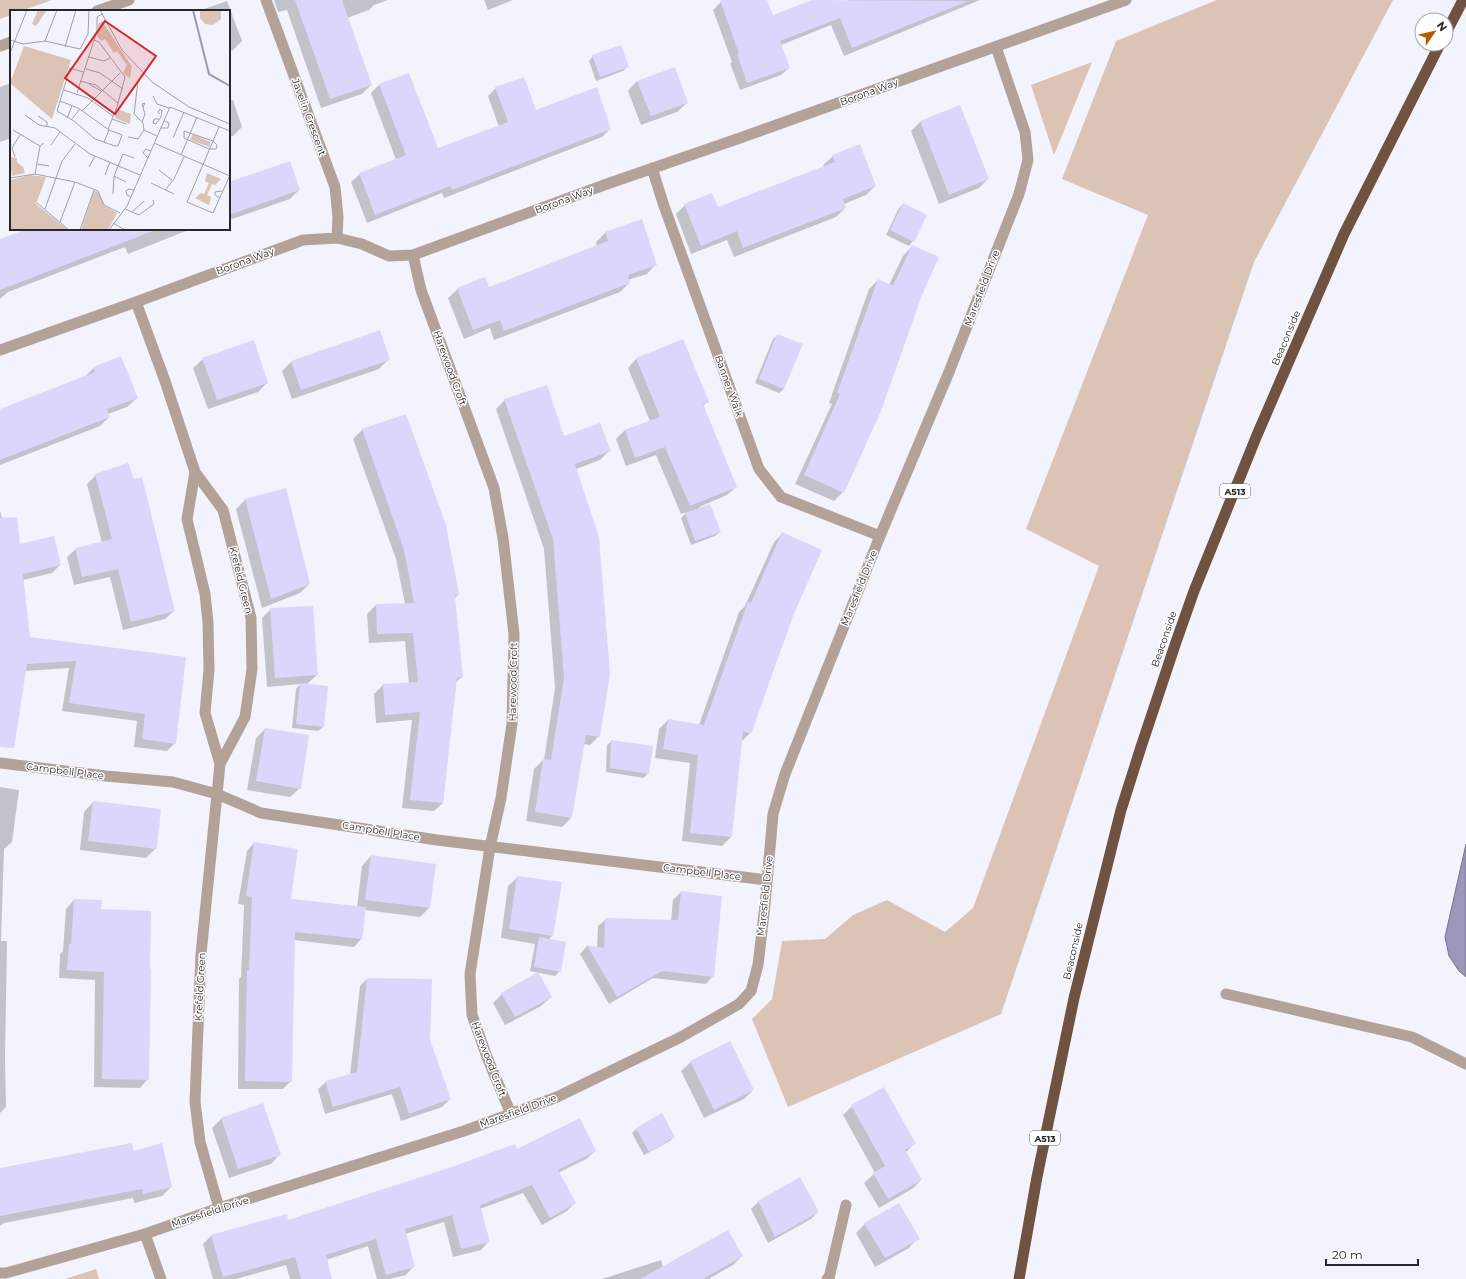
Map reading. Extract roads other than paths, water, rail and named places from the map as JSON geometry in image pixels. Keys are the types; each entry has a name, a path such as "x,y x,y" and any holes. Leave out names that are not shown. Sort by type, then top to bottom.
{"highway":[{"path":"1454,17 1463,0"},
{"name":"Beaconside","path":"1019,1279 1037,1177 1074,998 1121,810 1194,591 1257,435 1344,234 1436,52"}],"street":[{"path":"100,10 129,0"},
{"name":"Javelin Crescent","path":"266,0 335,187 338,217 337,238"},
{"name":"Borona Way","path":"0,350 136,302 303,240 337,238 362,244 389,256 413,255 652,168 1126,0"},
{"path":"0,46 10,42"},
{"name":"Maresfield Drive","path":"0,1273 145,1234 219,1208 456,1134 557,1097 681,1037 738,1004 751,991 758,965 773,814 785,774 880,536 949,372 1019,194 1028,160 1025,132 996,47"},
{"name":"Banner Walk","path":"652,168 664,206 759,469 781,497 880,536"},
{"name":"Harewood Croft","path":"413,255 421,290 494,488 503,538 514,634 512,724 501,798 490,847 470,974 472,1015 487,1057 511,1114"},
{"name":"Krefeld Green","path":"136,302 165,381 195,472 223,510 251,618 252,669 245,717 220,764"},
{"name":"Krefeld Green","path":"195,472 187,519 205,594 208,622 209,670 205,713 220,764 201,954 195,1102 200,1142 219,1208"},
{"name":"Campbell Place","path":"0,763 106,776 173,782 217,794 261,813 437,840 767,880"},
{"path":"1226,994 1412,1037 1466,1064"},
{"path":"828,1278 846,1205"},
{"path":"145,1234 161,1279"}]}
